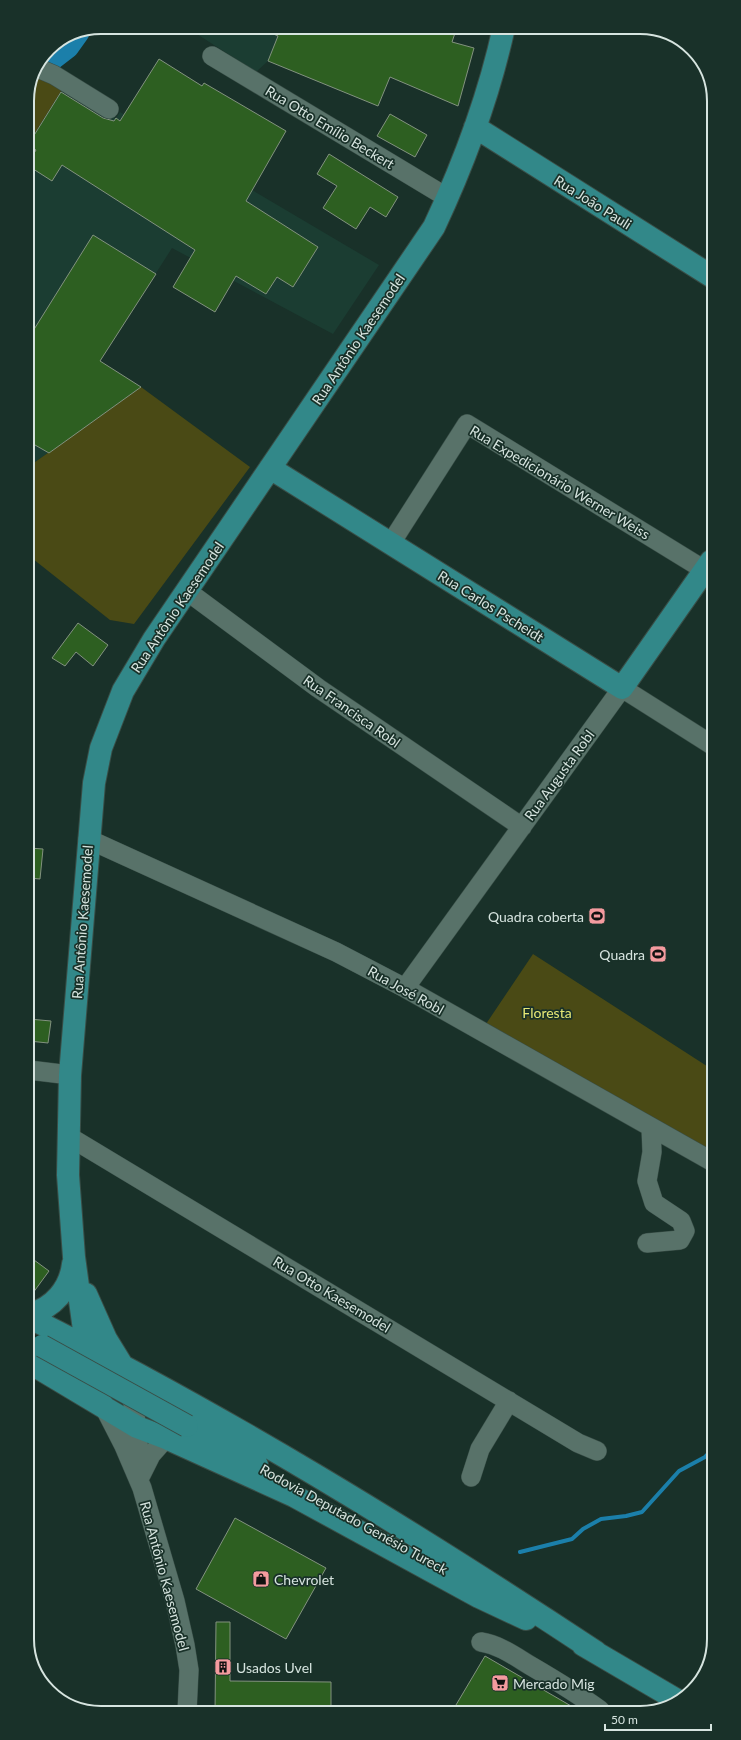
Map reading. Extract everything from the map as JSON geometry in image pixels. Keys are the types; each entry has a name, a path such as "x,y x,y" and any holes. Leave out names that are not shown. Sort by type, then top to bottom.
{"main road":[{"name":"Rua Antônio Kaesemodel","path":"104,1407 93,1391 85,1346 68,1199 70,1075 88,838 94,783 101,748 123,691 137,664 434,227 448,198 476,127 494,70 502,34"},
{"name":"Rua João Pauli","path":"476,127 707,273"},
{"name":"Rua Carlos Pscheidt","path":"270,468 622,688"},
{"name":"Rua Augusta Robl","path":"622,688 707,571"},
{"name":"Rua Antônio Kaesemodel","path":"74,1257 93,1312 120,1364 129,1377 131,1393"},
{"path":"34,1312 50,1305 60,1296 70,1278 74,1257"},
{"path":"34,1320 120,1364 319,1477 483,1578 596,1652"},
{"path":"34,1350 104,1407 137,1427 166,1438 294,1496 479,1597 596,1652"},
{"name":"Rodovia Deputado Genésio Tureck","path":"34,1350 187,1426 596,1652 672,1697"},
{"path":"90,1372 99,1365 109,1363 120,1364"},
{"path":"104,1407 120,1405 131,1393"}],"street":[{"name":"Rua Otto Emílio Beckert","path":"212,56 448,198"},
{"path":"42,70 54,75 109,109"},
{"name":"Rua Expedicionário Werner Weiss","path":"390,543 467,424 707,567"},
{"name":"Rua Francisca Robl","path":"187,591 318,688 522,827"},
{"name":"Rua Carlos Pscheidt","path":"622,688 707,742"},
{"name":"Rua Augusta Robl","path":"405,988 622,688"},
{"name":"Rua José Robl","path":"88,838 336,952 405,988 707,1159"},
{"path":"34,1070 70,1075"},
{"path":"647,1243 680,1240 686,1231 681,1221 654,1203 647,1180 652,1152 651,1128"},
{"name":"Rua Otto Kaesemodel","path":"68,1136 509,1400 578,1443 597,1451"},
{"name":"Rua Antônio Kaesemodel","path":"131,1393 137,1427 142,1482 175,1601 185,1645 189,1670 188,1706"},
{"path":"471,1477 480,1449 509,1400"},
{"name":"Rua Antônio Kaesemodel","path":"104,1407 142,1482"},
{"path":"142,1482 151,1455 166,1438"},
{"path":"481,1642 491,1644 510,1654 579,1695 594,1706"}],"shaded area":[{"path":"197,34 455,34 452,43 458,106 390,77 378,106 268,61 256,72"},
{"path":"63,88 103,113 116,118 120,112 379,265 333,334 172,248 100,361 141,387 34,463 34,135"}],"green space":[{"path":"39,77 63,88 34,134 34,97"},
{"path":"141,387 250,467 134,624 110,620 34,560 34,463"},
{"name":"Floresta","path":"533,954 707,1066 707,1151 486,1024"}],"building":[{"path":"274,34 455,34 452,42 474,48 458,106 390,77 378,106 268,61 278,36"},
{"path":"159,59 202,86 204,83 286,131 246,201 318,247 293,287 277,277 266,294 236,276 215,312 173,287 195,250 62,165 52,181 34,169 34,153 36,150 34,149 34,135 61,92 103,118 114,121 116,118 120,121"},
{"path":"390,114 427,135 415,157 377,136"},
{"path":"329,154 398,197 386,217 370,207 356,229 323,208 337,186 317,174"},
{"path":"93,235 156,274 100,361 141,387 49,453 34,444 34,329"},
{"path":"78,623 108,645 93,666 76,652 65,666 52,658"},
{"path":"34,848 43,849 40,879 34,878"},
{"path":"34,1019 51,1021 48,1043 34,1042"},
{"path":"34,1260 49,1271 34,1292"},
{"name":"Chevrolet","path":"235,1518 326,1568 286,1639 196,1589"},
{"path":"216,1622 230,1622 230,1681 331,1682 331,1706 215,1706"},
{"name":"Mercado Mig","path":"485,1656 571,1706 455,1706"}],"waterway":[{"path":"48,60 70,42"},
{"path":"520,1552 572,1539 583,1529 601,1519 626,1516 642,1512 679,1471 707,1455"}],"place":[{"name":"Quadra coberta","path":"597,916"},
{"name":"Quadra","path":"658,954"},
{"name":"Chevrolet","path":"261,1579"},
{"name":"Usados Uvel","path":"223,1667"},
{"name":"Mercado Mig","path":"500,1683"}]}
